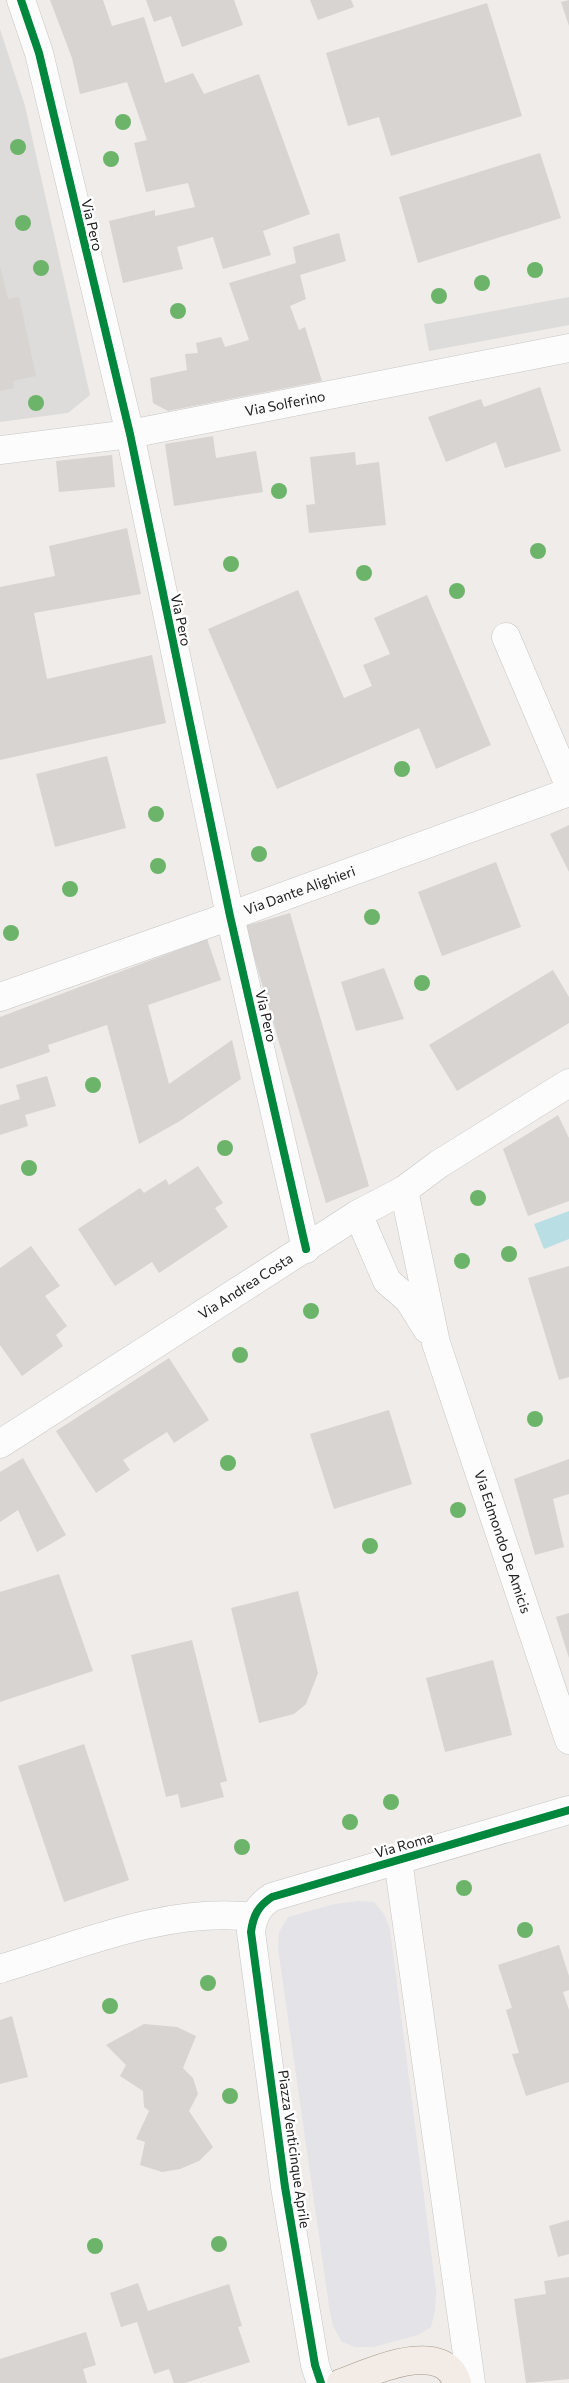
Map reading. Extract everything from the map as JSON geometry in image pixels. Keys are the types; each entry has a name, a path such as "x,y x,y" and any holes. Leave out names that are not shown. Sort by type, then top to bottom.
{"main road":[{"path":"341,2383 400,2362 423,2360 444,2366 452,2372 457,2383"}],"street":[{"name":"Via Pero","path":"21,0 39,53 130,434 230,916 306,1248"},
{"name":"Via Solferino","path":"0,450 130,434 569,348"},
{"path":"506,636 569,785"},
{"name":"Via Dante Alighieri","path":"0,997 230,916 569,792"},
{"name":"Via Andrea Costa","path":"0,1444 358,1214 404,1190 439,1164 569,1083"},
{"name":"Via Edmondo De Amicis","path":"404,1190 436,1343 569,1740"},
{"name":"Via Edmondo De Amicis","path":"358,1214 387,1281 409,1300 436,1343"},
{"name":"Via Roma","path":"254,1917 258,1908 272,1898 569,1810"},
{"path":"398,1860 471,2383"},
{"path":"0,1969 152,1923 204,1915 254,1917"},
{"name":"Piazza Venticinque Aprile","path":"254,1917 251,1932 285,2187 315,2365 321,2383"}],"shaded area":[{"path":"0,29 25,106 90,395 68,413 0,422"},
{"path":"569,297 569,325 429,351 424,324"},
{"path":"359,1901 374,1902 384,1914 390,1929 436,2291 435,2310 431,2327 418,2335 373,2347 355,2347 342,2342 333,2326 278,1948 279,1932 288,1917 335,1904"}],"water":[{"path":"569,1211 569,1239 544,1249 534,1224"}],"building":[{"path":"50,0 103,0 112,26 144,17 165,83 193,73 204,94 259,74 310,214 263,231 271,255 223,269 213,237 177,247 183,269 123,283 109,221 155,210 155,216 195,207 188,183 146,192 134,143 147,140 127,82 80,94 72,58"},
{"path":"146,0 234,0 243,25 182,47 171,16 154,22"},
{"path":"310,0 351,0 354,7 318,20"},
{"path":"569,0 569,26 561,2"},
{"path":"487,3 522,116 391,156 379,117 348,126 326,53"},
{"path":"540,153 561,218 418,263 399,197"},
{"path":"339,233 346,261 300,275 306,299 290,306 299,330 305,327 322,381 168,411 153,403 150,378 187,370 185,354 198,353 196,343 221,337 225,347 249,340 229,283 296,263 293,247"},
{"path":"0,266 8,299 19,297 36,376 13,381 14,388 0,391"},
{"path":"540,387 561,451 505,468 496,442 446,462 428,417 481,399 484,407"},
{"path":"213,436 216,458 256,451 263,492 174,506 165,444"},
{"path":"355,452 356,465 379,462 386,525 309,533 306,505 315,504 310,457"},
{"path":"112,455 115,487 59,492 56,461"},
{"path":"127,528 141,594 34,613 47,679 152,655 166,723 0,760 0,587 55,576 49,546"},
{"path":"298,590 344,698 372,686 363,665 390,654 374,618 427,595 491,745 436,769 419,728 277,789 208,629"},
{"path":"107,756 126,828 55,847 36,774"},
{"path":"569,825 569,872 550,834"},
{"path":"496,862 521,927 442,956 418,892"},
{"path":"290,913 369,1186 326,1203 245,926"},
{"path":"207,939 221,980 148,1005 169,1084 232,1040 241,1079 180,1121 139,1144 107,1025 48,1045 50,1052 0,1069 0,1017"},
{"path":"384,968 404,1019 356,1031 341,982"},
{"path":"553,970 569,997 569,1023 457,1091 429,1045"},
{"path":"47,1076 56,1106 25,1115 28,1126 0,1135 0,1105 20,1099 16,1085"},
{"path":"558,1115 569,1138 569,1201 528,1216 503,1149"},
{"path":"198,1166 223,1203 215,1208 228,1227 159,1273 152,1262 115,1286 78,1229 140,1188 144,1193 166,1179 169,1185"},
{"path":"31,1246 60,1286 45,1296 67,1326 56,1335 63,1346 22,1376 0,1345 0,1268"},
{"path":"569,1266 569,1377 559,1380 528,1278"},
{"path":"169,1358 209,1420 174,1443 167,1432 123,1460 130,1470 96,1493 56,1431"},
{"path":"389,1410 412,1484 334,1509 310,1434"},
{"path":"23,1458 66,1535 37,1552 18,1510 0,1522 0,1472"},
{"path":"569,1459 569,1494 553,1499 564,1547 535,1555 514,1479"},
{"path":"59,1574 93,1671 0,1702 0,1592"},
{"path":"298,1591 318,1673 306,1704 294,1714 259,1723 231,1608"},
{"path":"569,1613 569,1658 556,1617"},
{"path":"192,1640 227,1781 220,1783 224,1797 181,1808 178,1794 166,1797 131,1655"},
{"path":"493,1660 512,1735 445,1752 426,1678"},
{"path":"84,1744 129,1880 64,1902 18,1766"},
{"path":"559,1945 569,1976 569,1990 563,1992 569,2010 569,2082 526,2096 512,2054 519,2053 506,2010 512,2008 498,1965"},
{"path":"12,2016 28,2077 0,2084 0,2020"},
{"path":"144,2024 177,2027 196,2036 183,2068 193,2078 198,2094 189,2111 213,2147 199,2161 180,2169 162,2172 140,2165 145,2142 136,2139 149,2111 144,2107 143,2091 120,2076 126,2065 106,2045"},
{"path":"569,2220 569,2254 558,2257 549,2226"},
{"path":"569,2277 569,2379 526,2383 514,2299 546,2294 544,2281"},
{"path":"138,2283 148,2311 229,2284 242,2326 238,2327 250,2362 185,2383 174,2383 169,2369 154,2374 137,2322 121,2327 110,2293"},
{"path":"86,2332 96,2365 83,2369 87,2383 0,2383 0,2359"}],"cycle path":[{"path":"21,0 39,53 130,434 230,916 306,1249"},
{"path":"321,2383 315,2365 285,2187 251,1932 255,1916 263,1904 272,1897 569,1810"}]}
